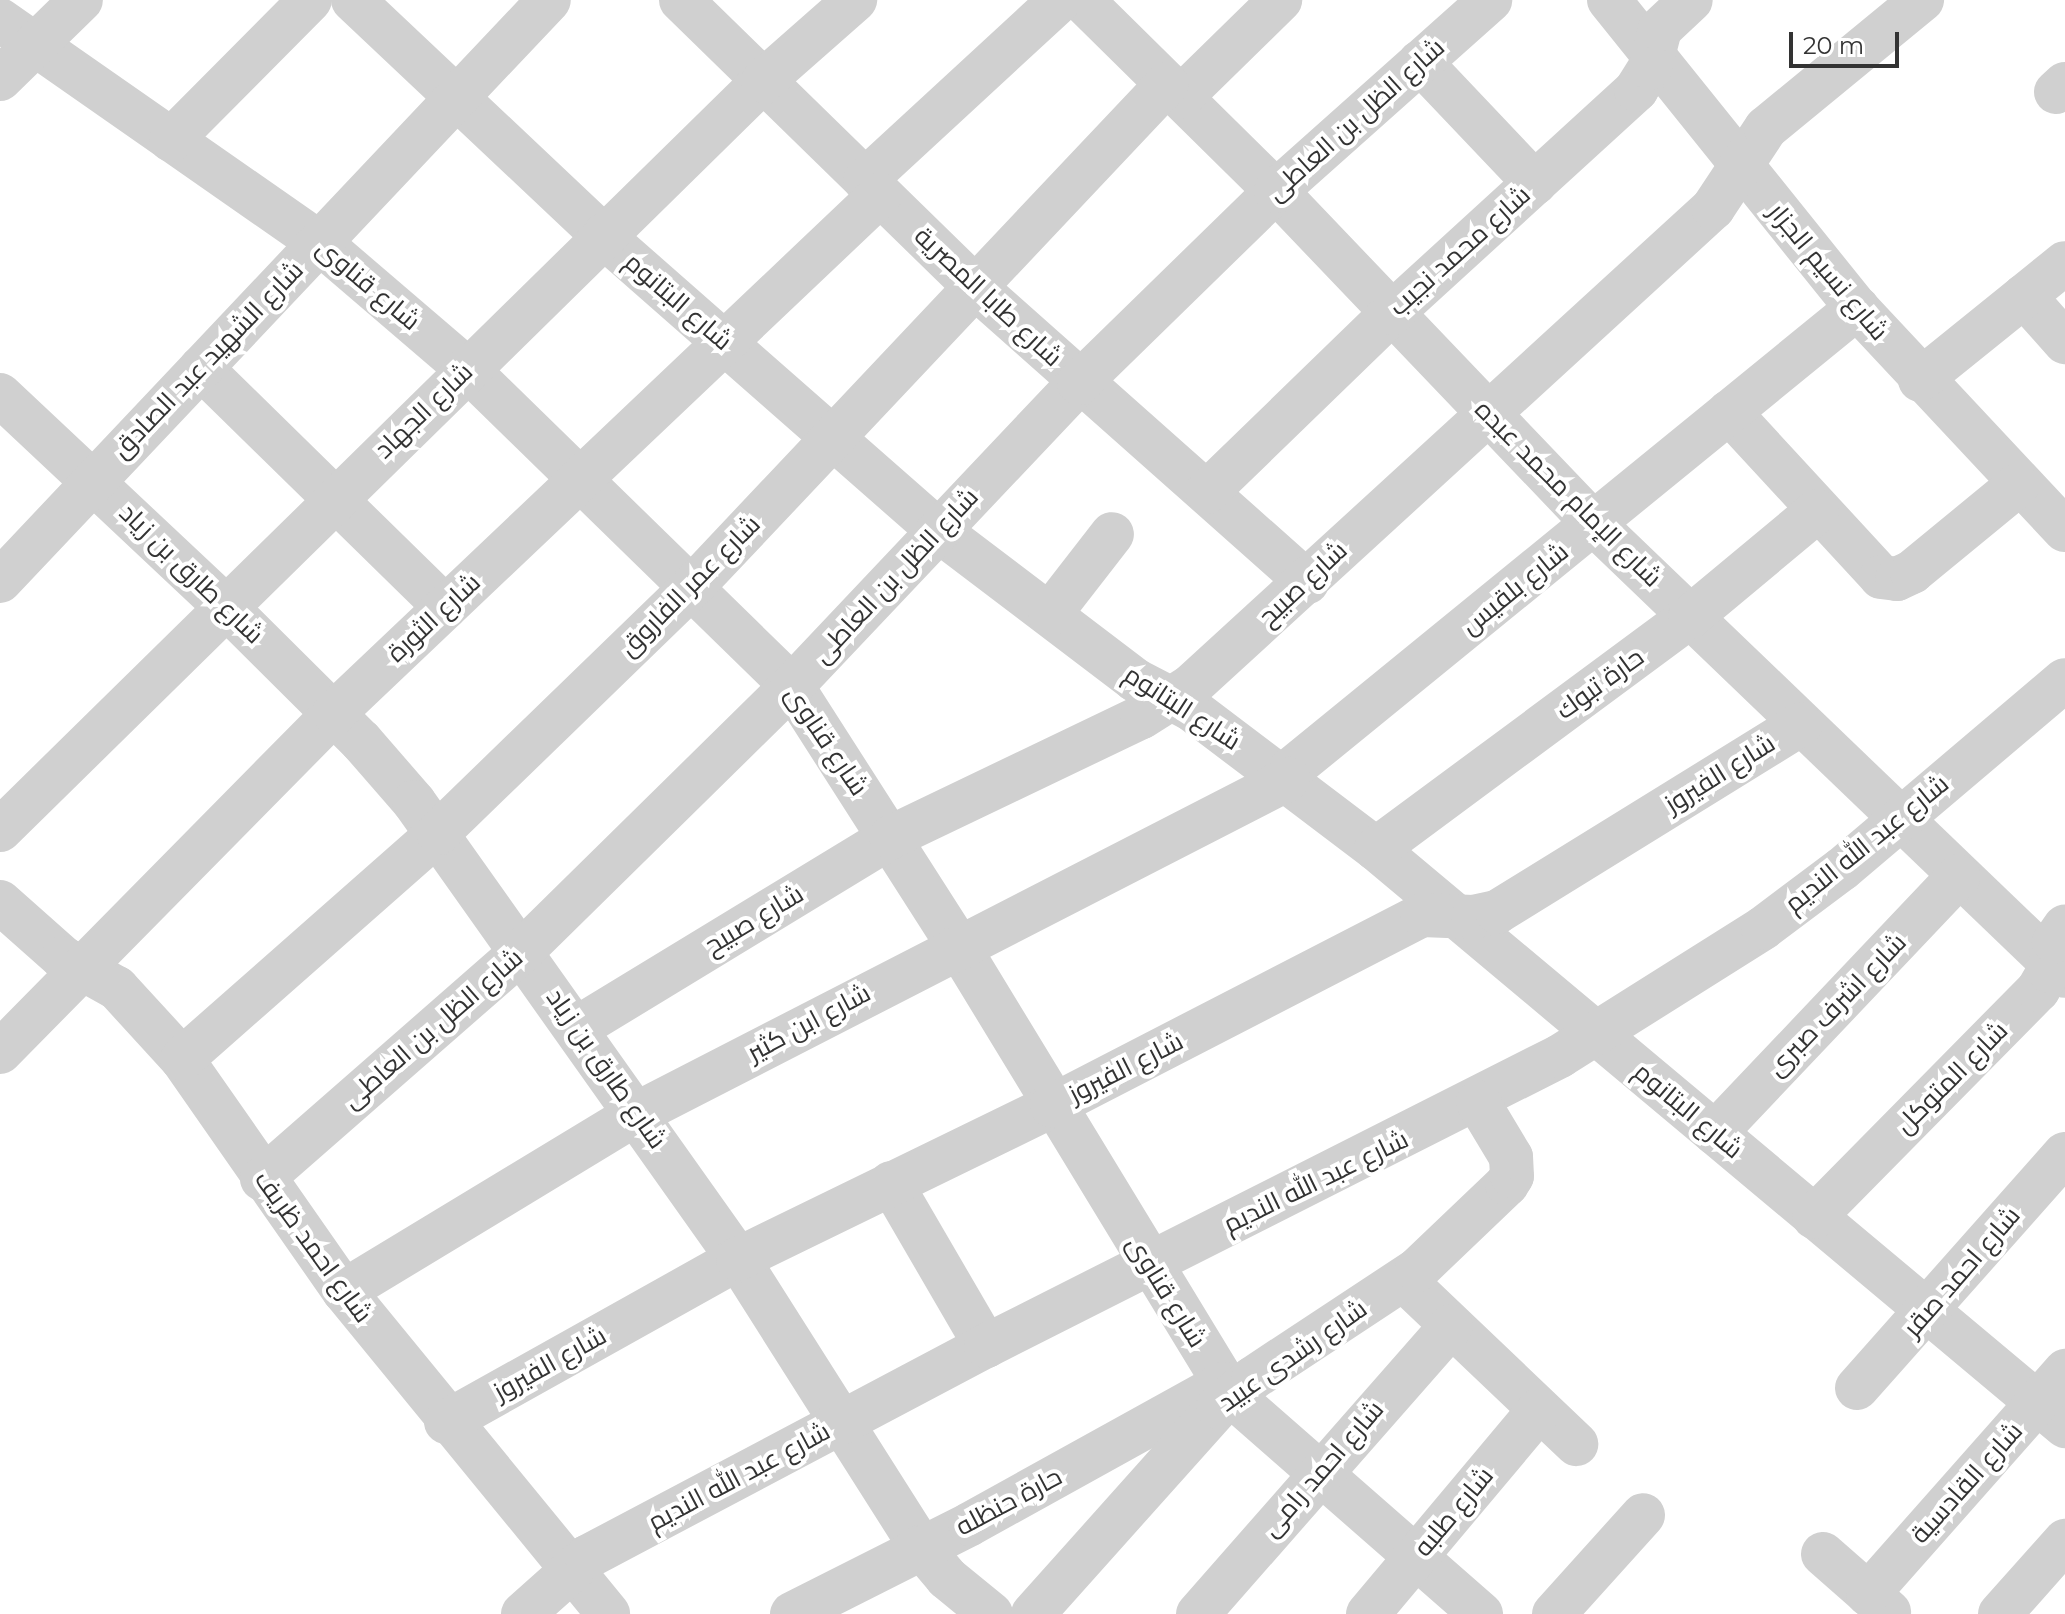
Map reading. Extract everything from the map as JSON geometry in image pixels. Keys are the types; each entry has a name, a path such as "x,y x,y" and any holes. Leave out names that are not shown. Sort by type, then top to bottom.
{"street":[{"path":"0,79 81,0"},
{"path":"171,140 310,0"},
{"name":"شارع البتانوم","path":"353,0 454,100 603,236 939,531 1135,680 1173,699 1286,778 1376,849 1461,917 2051,1415"},
{"name":"شارع الشهيد عبد الصادق","path":"0,581 549,0"},
{"name":"شارع طابا المصرية","path":"681,0 976,288 1079,383 1307,582"},
{"name":"شارع الجهاد","path":"0,830 603,236 763,81 855,0"},
{"name":"شارع الثورة","path":"0,1052 334,713 725,343 872,188 1060,0"},
{"name":"شارع الإمام محمد عبده","path":"1082,0 1276,191 1595,525 1959,876 2060,955"},
{"name":"شارع عمر الفاروق","path":"182,1059 438,833 694,585 976,288 1174,90 1280,0"},
{"name":"شارع الظل بن العاطى","path":"262,1179 522,951 792,686 1079,383 1276,191 1490,0"},
{"name":"شارع نسيم الجزار","path":"1609,0 1741,169 1857,308 2018,485 2065,530"},
{"name":"شارع محمد نجيب","path":"1207,492 1392,313 1636,90 1653,56 1660,29 1691,0"},
{"name":"شارع صبيح","path":"577,1028 891,837 1173,699 1307,582 1713,208 1766,128 1922,0"},
{"name":"شارع قناوى","path":"0,20 320,243 467,369 694,585 792,686 891,837 1148,1265 1227,1390 1481,1614"},
{"path":"1420,62 1535,183"},
{"path":"1920,380 2065,263"},
{"path":"2024,296 2065,342"},
{"name":"شارع بلقيس","path":"1286,778 1857,308"},
{"path":"201,368 445,607"},
{"name":"شارع طارق بن زياد","path":"0,395 94,479 334,713 438,833 738,1259 921,1547 947,1578 991,1614"},
{"path":"1729,412 1881,577 1897,579 2018,485"},
{"name":"حارة تبوك","path":"1376,849 1690,617 1817,511"},
{"path":"1050,614 1112,534"},
{"name":"شارع عبد الله النديم","path":"523,1614 568,1570 986,1346 1478,1102 1596,1034 1763,928 1900,820 2065,680"},
{"name":"شارع الفيروز","path":"446,1422 738,1259 1052,1106 1422,915 1461,917 1497,912 1801,724"},
{"name":"شارع ابن كثير","path":"344,1291 638,1113 1286,778"},
{"name":"شارع اشرف صبرى","path":"1715,1133 1959,876"},
{"name":"شارع احمد ظريف","path":"0,902 48,947 117,988 182,1059 262,1179 344,1291 446,1422 608,1614"},
{"name":"شارع المتوكل","path":"1814,1217 2038,990 2060,955"},
{"name":"شارع رشدى عبيد","path":"1033,1614 1227,1390 1404,1280 1512,1176 1511,1157 1478,1102"},
{"name":"شارع احمد صقر","path":"1857,1388 1928,1313 2065,1154"},
{"path":"891,1183 986,1346"},
{"path":"1404,1280 1576,1444"},
{"name":"شارع احمد رامى","path":"1198,1614 1318,1472 1451,1326"},
{"name":"شارع القادسية","path":"1823,1554 1879,1604 2051,1415 2065,1371"},
{"name":"حارة حنظله","path":"792,1614 1227,1390"},
{"name":"شارع طلبه","path":"1368,1614 1539,1410"},
{"path":"1554,1614 1643,1515"},
{"path":"2000,1614 2065,1541"}]}
